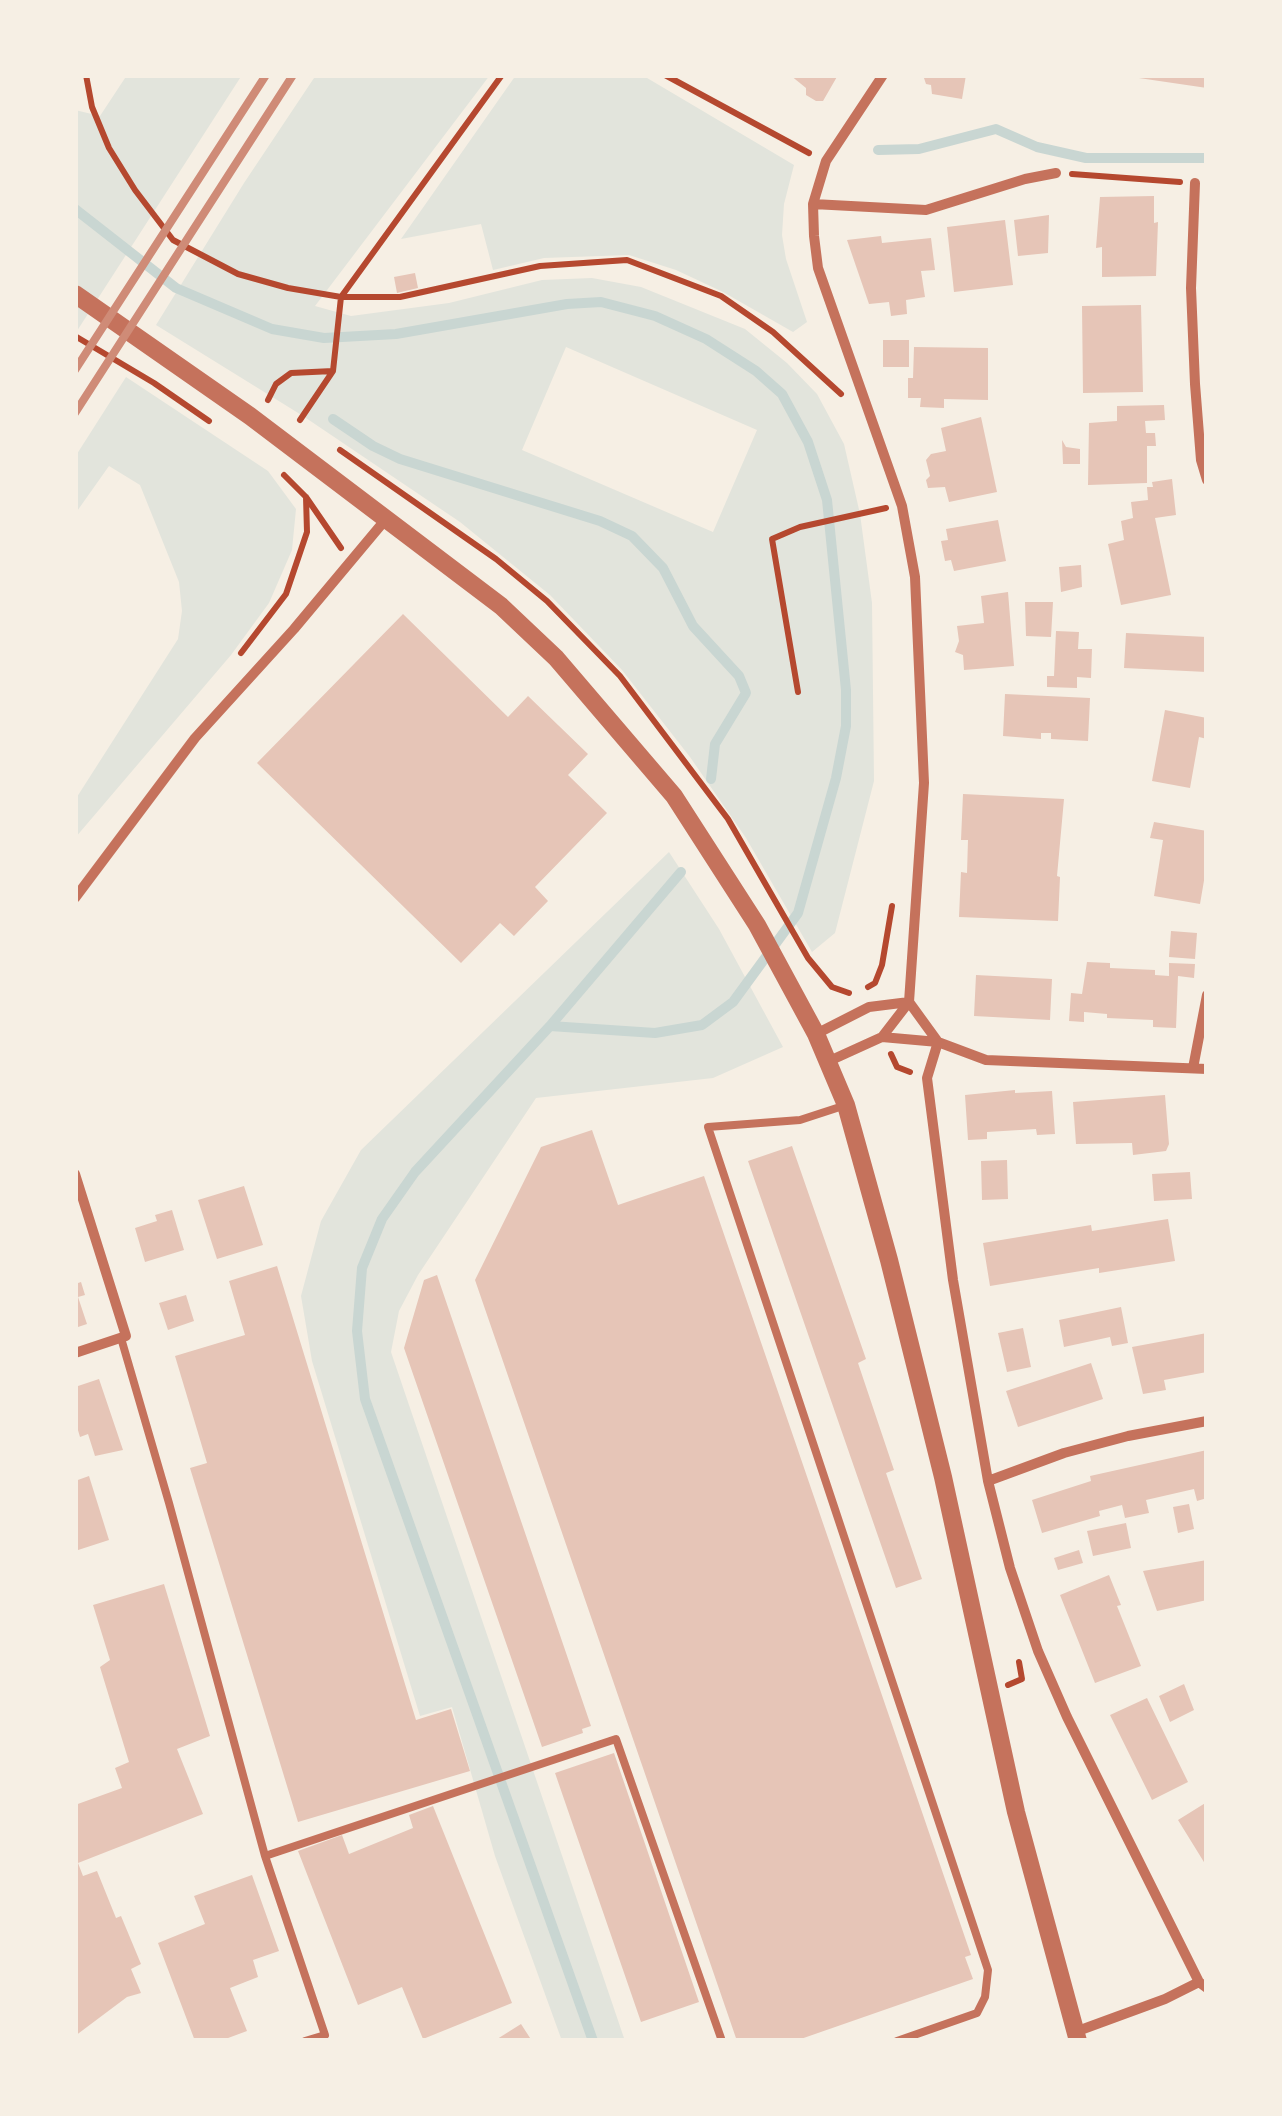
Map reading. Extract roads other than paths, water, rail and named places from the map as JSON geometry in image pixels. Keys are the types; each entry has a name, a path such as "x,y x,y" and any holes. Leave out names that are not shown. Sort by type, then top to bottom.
{"street":[{"path":"828,1062 882,1037 908,1002 924,784 915,578 902,506 818,268 813,204 826,161 882,75"},
{"path":"813,204 926,210 1056,173"},
{"path":"1201,183 1192,288 1195,384 1207,480"},
{"path":"75,294 197,377 501,606 556,658 674,796 756,926 816,1034 846,1105 943,1477 1016,1812 1076,2036 1203,1985 1038,1652 1010,1568 988,1482 953,1280 927,1078 938,1042"},
{"path":"75,898 196,738 386,519"},
{"path":"1194,1068 1207,995"},
{"path":"816,1034 869,1007 908,1002"},
{"path":"908,1002 938,1042"},
{"path":"882,1037 938,1042 986,1060 1207,1069"},
{"path":"75,1174 126,1336 75,1353"},
{"path":"988,1482 1064,1453 1207,1421"}],"lane":[{"path":"846,1105 800,1120 708,1127 988,1970 985,1997 978,2013 897,2041"},
{"path":"121,1338 265,1856 325,2035 305,2041"},
{"path":"265,1856 616,1739 722,2041"},
{"path":"927,2031 932,2041"}],"waterway":[{"path":"878,150 919,149 996,129 1037,147 1086,158 1207,158"},
{"path":"75,209 176,288 272,329 324,338 396,334 567,304 601,302 655,316 706,339 756,371 782,394 808,442 827,500 846,690 846,726 836,778 798,913 733,1002 702,1025 655,1033 550,1026 415,1172 382,1219 362,1268 357,1331 365,1399 593,2041"},
{"path":"333,419 400,459 600,521 632,536 663,568 693,626 739,676 746,693 715,744 711,779"},
{"path":"550,1026 681,872"}],"railway":[{"path":"75,370 266,75"},
{"path":"75,413 293,75"}]}
